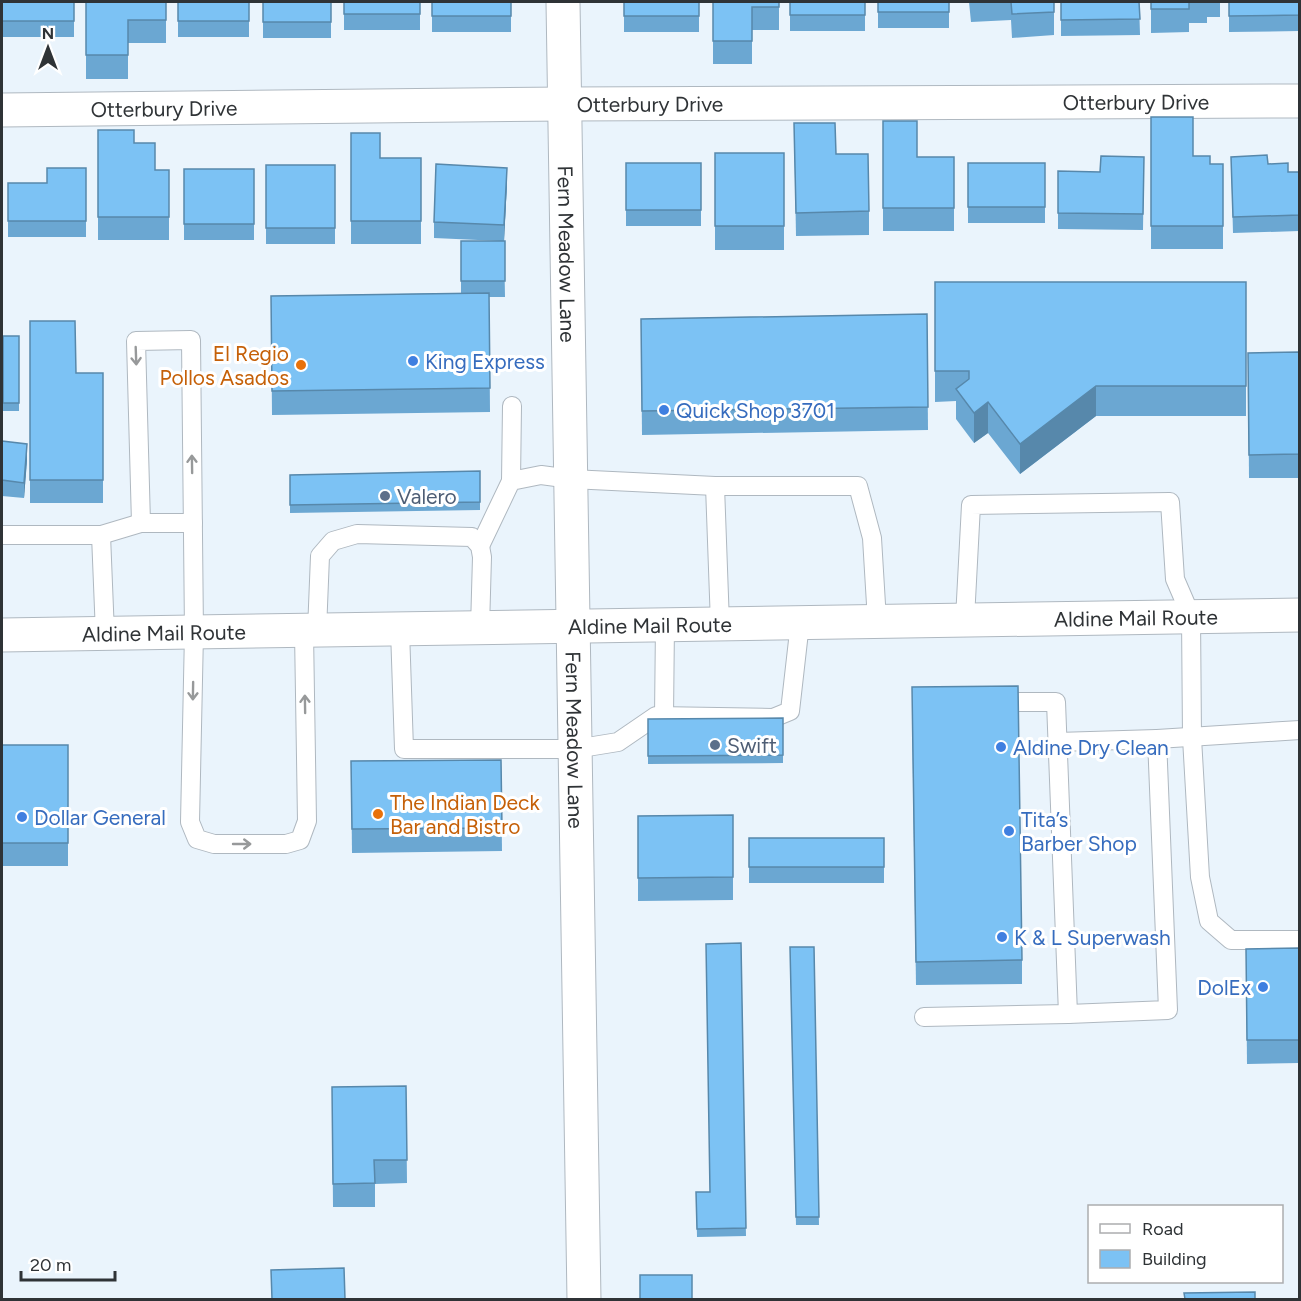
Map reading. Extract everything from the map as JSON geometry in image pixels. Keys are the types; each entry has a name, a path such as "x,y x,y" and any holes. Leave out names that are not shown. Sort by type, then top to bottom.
{"street":[{"name":"Fern Meadow Lane","path":"563,2 584,1299"},
{"name":"Otterbury Drive","path":"2,110 565,104 1299,101"},
{"name":"Aldine Mail Route","path":"2,635 1299,615"}],"lane":[{"path":"141,523 136,341 191,340 194,633 190,822 197,839 214,844 286,844 300,840 307,821 311,631 320,556 333,541 357,534 472,537 480,546 482,557 480,628"},
{"path":"480,546 512,481 512,406"},
{"path":"512,481 541,475 571,479 715,486 858,486 872,538 877,621"},
{"path":"715,486 720,624"},
{"path":"965,619 971,505 1170,502 1175,579 1191,616 1192,738 1200,877 1209,921 1231,940 1299,940"},
{"path":"2,535 101,535 141,523 193,523"},
{"path":"101,535 105,634"},
{"path":"400,630 404,749 575,749 618,742 656,716 773,718 790,711 800,622"},
{"path":"664,716 665,624"},
{"path":"974,702 1056,702 1068,1014"},
{"path":"1057,742 1192,738 1299,730"},
{"path":"924,1017 1168,1010 1156,739"}],"building":[{"path":"2,2 74,2 74,21 2,21"},
{"path":"86,2 166,2 166,20 128,20 128,55 86,55"},
{"path":"178,2 249,2 249,21 178,21"},
{"path":"263,2 331,2 331,22 263,22"},
{"path":"344,2 420,2 420,14 344,14"},
{"path":"432,2 511,2 511,16 432,16"},
{"path":"624,2 699,2 699,16 624,16"},
{"path":"713,2 779,2 779,7 752,7 752,41 713,41"},
{"path":"790,2 865,2 865,15 790,15"},
{"path":"878,2 949,2 949,12 878,12"},
{"path":"1011,2 1054,2 1054,12 1012,14"},
{"path":"1061,2 1139,2 1140,19 1061,20"},
{"path":"1151,2 1189,2 1189,9 1151,9"},
{"path":"1229,2 1299,2 1299,15 1229,16"},
{"path":"1151,117 1193,117 1193,156 1210,156 1210,164 1223,164 1223,226 1151,226"},
{"path":"883,121 917,121 917,157 954,157 954,208 883,208"},
{"path":"794,123 835,123 836,154 868,154 869,211 796,213"},
{"path":"98,130 134,130 134,143 155,143 155,170 169,170 169,217 98,217"},
{"path":"351,133 380,133 380,158 421,158 421,221 351,221"},
{"path":"715,153 784,153 784,226 715,226"},
{"path":"1267,155 1268,164 1288,163 1288,172 1299,172 1299,215 1233,217 1231,157"},
{"path":"1101,156 1144,157 1143,214 1058,213 1058,171 1100,172"},
{"path":"626,163 701,163 701,210 626,210"},
{"path":"968,163 1045,163 1045,207 968,207"},
{"path":"436,164 507,168 504,225 434,222"},
{"path":"266,165 335,165 335,228 266,228"},
{"path":"47,168 86,168 86,221 8,221 8,183 47,183"},
{"path":"184,169 254,169 254,224 184,224"},
{"path":"461,241 505,241 505,281 461,281"},
{"path":"935,282 1246,282 1246,386 1096,386 1020,444 988,402 974,413 956,389 969,379 969,371 935,371"},
{"path":"489,293 490,388 272,391 271,296"},
{"path":"927,314 928,407 642,411 641,319"},
{"path":"30,321 75,321 76,373 103,373 103,480 30,480"},
{"path":"3,336 19,336 19,403 3,403"},
{"path":"1299,352 1299,454 1249,455 1248,353"},
{"path":"2,441 27,444 24,483 2,480"},
{"name":"Valero","path":"480,471 480,502 290,505 290,475"},
{"path":"1018,686 1022,960 916,962 912,687"},
{"path":"783,718 783,755 648,756 648,719"},
{"path":"2,745 68,745 68,843 2,843"},
{"path":"501,760 502,828 352,829 351,761"},
{"path":"733,815 733,877 638,878 638,816"},
{"path":"749,838 884,838 884,867 749,867"},
{"path":"741,943 746,1228 697,1229 696,1192 710,1192 706,944"},
{"path":"790,947 814,947 819,1217 796,1217"},
{"path":"1299,948 1299,1040 1247,1040 1246,949"},
{"path":"406,1086 407,1160 374,1160 375,1183 333,1184 332,1087"},
{"path":"344,1268 345,1299 272,1299 271,1270"},
{"path":"640,1275 692,1275 692,1299 640,1299"},
{"path":"1255,1292 1255,1299 1185,1299 1184,1293"}],"place":[{"name":"King Express","path":"413,361"},
{"name":"El Regio Pollos Asados","path":"301,365"},
{"name":"Quick Shop 3701","path":"664,410"},
{"name":"Valero","path":"385,496"},
{"name":"Swift","path":"715,745"},
{"name":"Aldine Dry Clean","path":"1001,747"},
{"name":"The Indian Deck Bar and Bistro","path":"378,814"},
{"name":"Dollar General","path":"22,817"},
{"name":"Tita’s Barber Shop","path":"1009,831"},
{"name":"K & L Superwash","path":"1002,937"},
{"name":"DolEx","path":"1263,987"}]}
